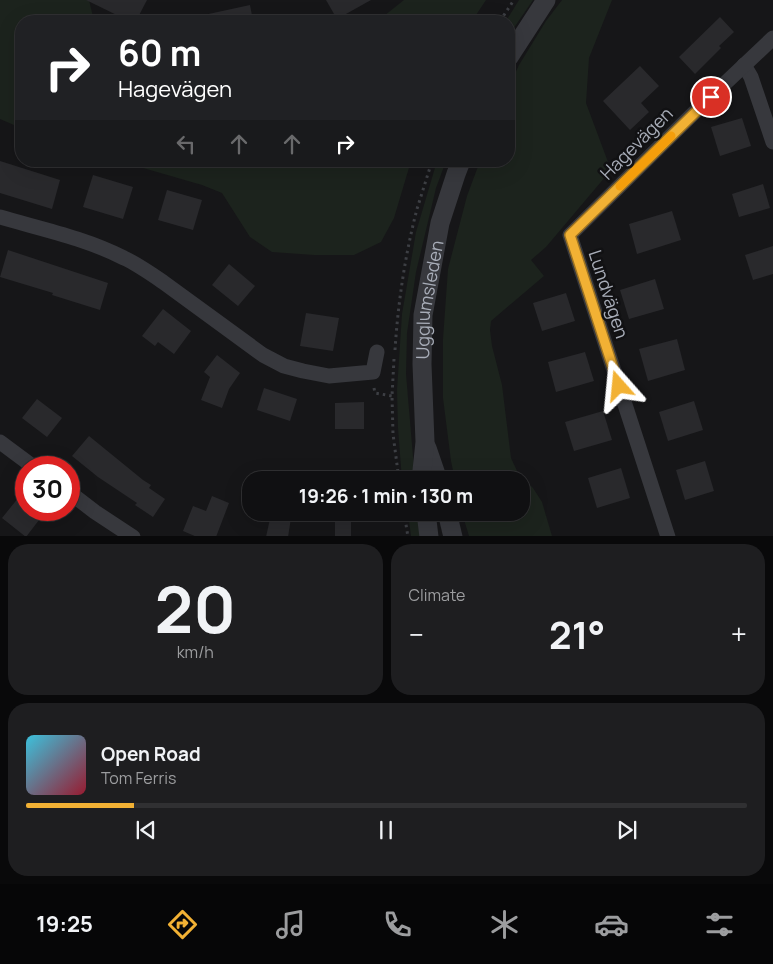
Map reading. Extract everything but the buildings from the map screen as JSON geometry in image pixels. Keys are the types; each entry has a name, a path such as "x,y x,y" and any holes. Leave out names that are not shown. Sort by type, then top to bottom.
{"street":[{"path":"515,48 546,0"},
{"name":"Hagevägen","path":"570,235 773,38"},
{"path":"744,65 751,77 773,142"},
{"name":"Ugglumsleden","path":"422,471 423,315 440,223 459,167"},
{"path":"0,217 74,238 124,258 146,270 263,355 284,366 328,376 372,372 377,352"},
{"name":"Lundvägen","path":"570,235 668,536"},
{"path":"0,442 18,456"},
{"name":"Ugglumsleden","path":"424,442 435,471"},
{"path":"80,500 133,536"},
{"path":"427,521 429,536"},
{"path":"449,521 453,536"}],"path":[{"path":"504,15 514,0"},
{"path":"406,521 408,536"}],"shaded area":[{"path":"0,0 89,0 93,15 15,15 15,125 0,119"},
{"path":"404,0 486,0 476,15 385,15"},
{"path":"519,0 533,0 515,26 515,15 510,15"},
{"path":"562,0 612,0 589,58 586,103 611,170 546,247 531,260 544,276 491,321 492,346 502,385 511,458 517,471 453,471 443,398 443,339 448,269 467,196 478,167 515,167 515,74 546,21"},
{"path":"140,167 409,167 394,218 381,242 354,255 272,252 250,237 222,193 202,185"},
{"path":"435,167 444,167 436,188 416,272 407,333 406,374 414,471 401,471 397,390 402,314 416,232"},
{"path":"530,485 542,502 552,536 469,536 464,521 530,521"},
{"path":"409,521 421,521 424,536 411,536"}],"slow traffic":[{"path":"620,186 671,136"}],"route":[{"path":"619,386 570,235 711,97"}]}
